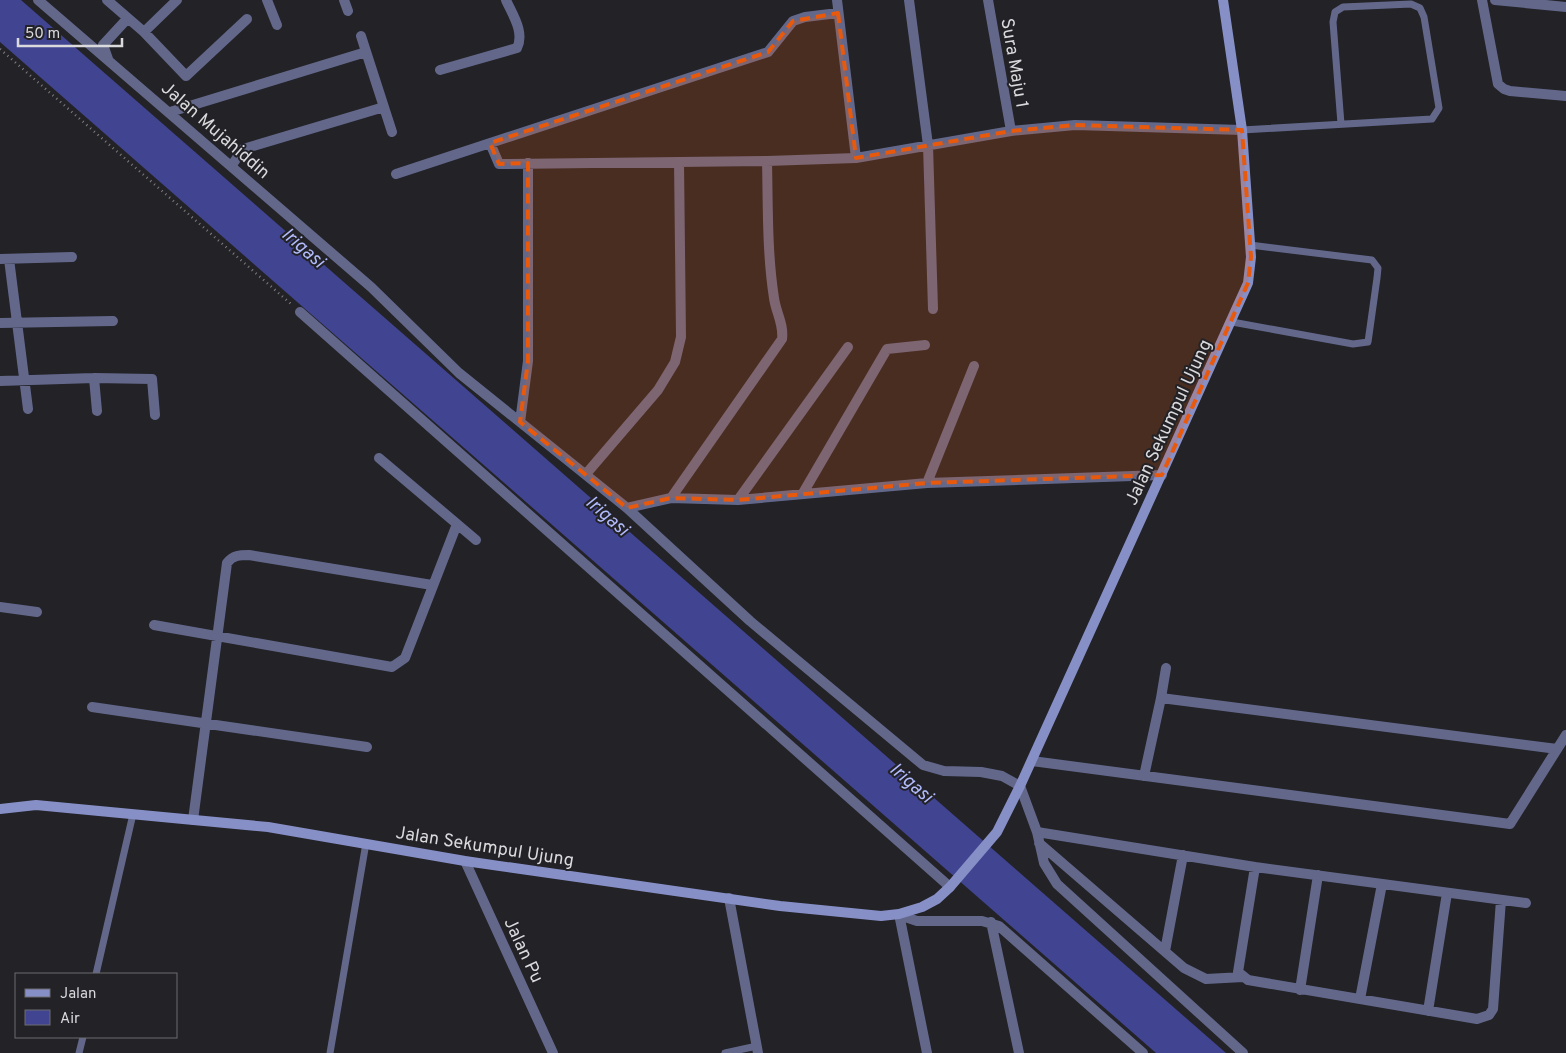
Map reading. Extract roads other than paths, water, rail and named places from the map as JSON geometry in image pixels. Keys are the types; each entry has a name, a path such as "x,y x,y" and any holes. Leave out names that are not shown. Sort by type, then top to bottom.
{"main road":[{"name":"Jalan Sekumpul Ujung","path":"0,809 36,805 268,827 465,861 863,916 901,914 922,907 937,899 953,885 997,832 1032,761 1248,283 1250,245 1242,130 1223,0"}],"street":[{"name":"Jalan Mujahiddin","path":"38,0 371,287 459,373 627,508 750,622 923,765 944,772 981,772 1002,776 1020,786"},
{"path":"107,0 144,32 186,76 247,19"},
{"path":"144,32 177,0"},
{"path":"267,0 277,25"},
{"path":"344,0 348,11"},
{"path":"440,70 517,48 520,42 519,30 506,0"},
{"path":"837,0 856,158"},
{"path":"909,0 928,145 933,309"},
{"name":"Sura Maju 1","path":"988,0 1011,131"},
{"path":"1482,0 1498,84 1504,90 1566,96"},
{"path":"1495,0 1566,6"},
{"path":"396,174 768,52 792,21 805,17 838,13"},
{"path":"108,60 104,45 127,19"},
{"path":"361,36 392,132"},
{"path":"170,112 366,52"},
{"path":"232,166 243,149 384,107"},
{"path":"490,143 499,164 767,161 856,158 1011,131 1075,125 1242,130"},
{"path":"672,498 782,340 782,322 774,300 770,255 767,161"},
{"path":"586,474 658,390 675,362 681,337 679,162"},
{"path":"520,422 528,361 528,163"},
{"path":"28,409 18,323 4,259 72,257"},
{"path":"300,312 953,885"},
{"path":"0,323 113,322"},
{"path":"803,493 888,350 925,345"},
{"path":"738,500 848,346"},
{"path":"927,483 974,366"},
{"path":"94,378 97,411"},
{"path":"0,381 94,378 152,379 155,415"},
{"path":"379,458 476,540"},
{"path":"627,508 672,498 738,500 927,483 1162,475"},
{"path":"154,625 392,667 405,658 457,524"},
{"path":"193,820 205,722 219,636 227,563 230,559 240,555 432,585"},
{"path":"0,607 37,612"},
{"path":"1144,776 1166,668"},
{"path":"1161,698 1557,748"},
{"path":"92,707 367,747"},
{"path":"1032,761 1510,824 1566,735"},
{"path":"1020,786 1037,832 1049,874 1057,884 1243,1053"},
{"path":"1037,832 1255,867 1526,903"},
{"path":"1039,843 1184,968 1206,979 1243,977"},
{"path":"1165,951 1183,855"},
{"name":"Jalan Pu","path":"465,861 553,1053"},
{"path":"1255,867 1238,972 1243,977 1248,980 1300,990 1477,1019 1489,1016 1493,1009 1501,900"},
{"path":"1300,990 1318,875"},
{"path":"1360,999 1382,884"},
{"path":"1428,1011 1447,893"},
{"path":"729,898 757,1050"},
{"path":"901,914 917,921 991,922 999,926 1143,1053"},
{"path":"901,914 927,1053"},
{"path":"991,922 1018,1053"}],"lane":[{"path":"1242,130 1424,121 1436,114 1439,108 1424,17 1420,8 1411,4 1382,5 1343,7 1335,12 1333,22 1342,124"},
{"path":"1232,322 1353,344 1368,342 1378,268 1372,260 1250,245"},
{"path":"96,973 133,814"},
{"path":"330,1053 366,843"},
{"path":"79,1053 82,1038"},
{"path":"725,1053 757,1050"}],"water":[{"name":"Irigasi","path":"0,0 21,0 1226,1053 1156,1053 0,42"}]}
